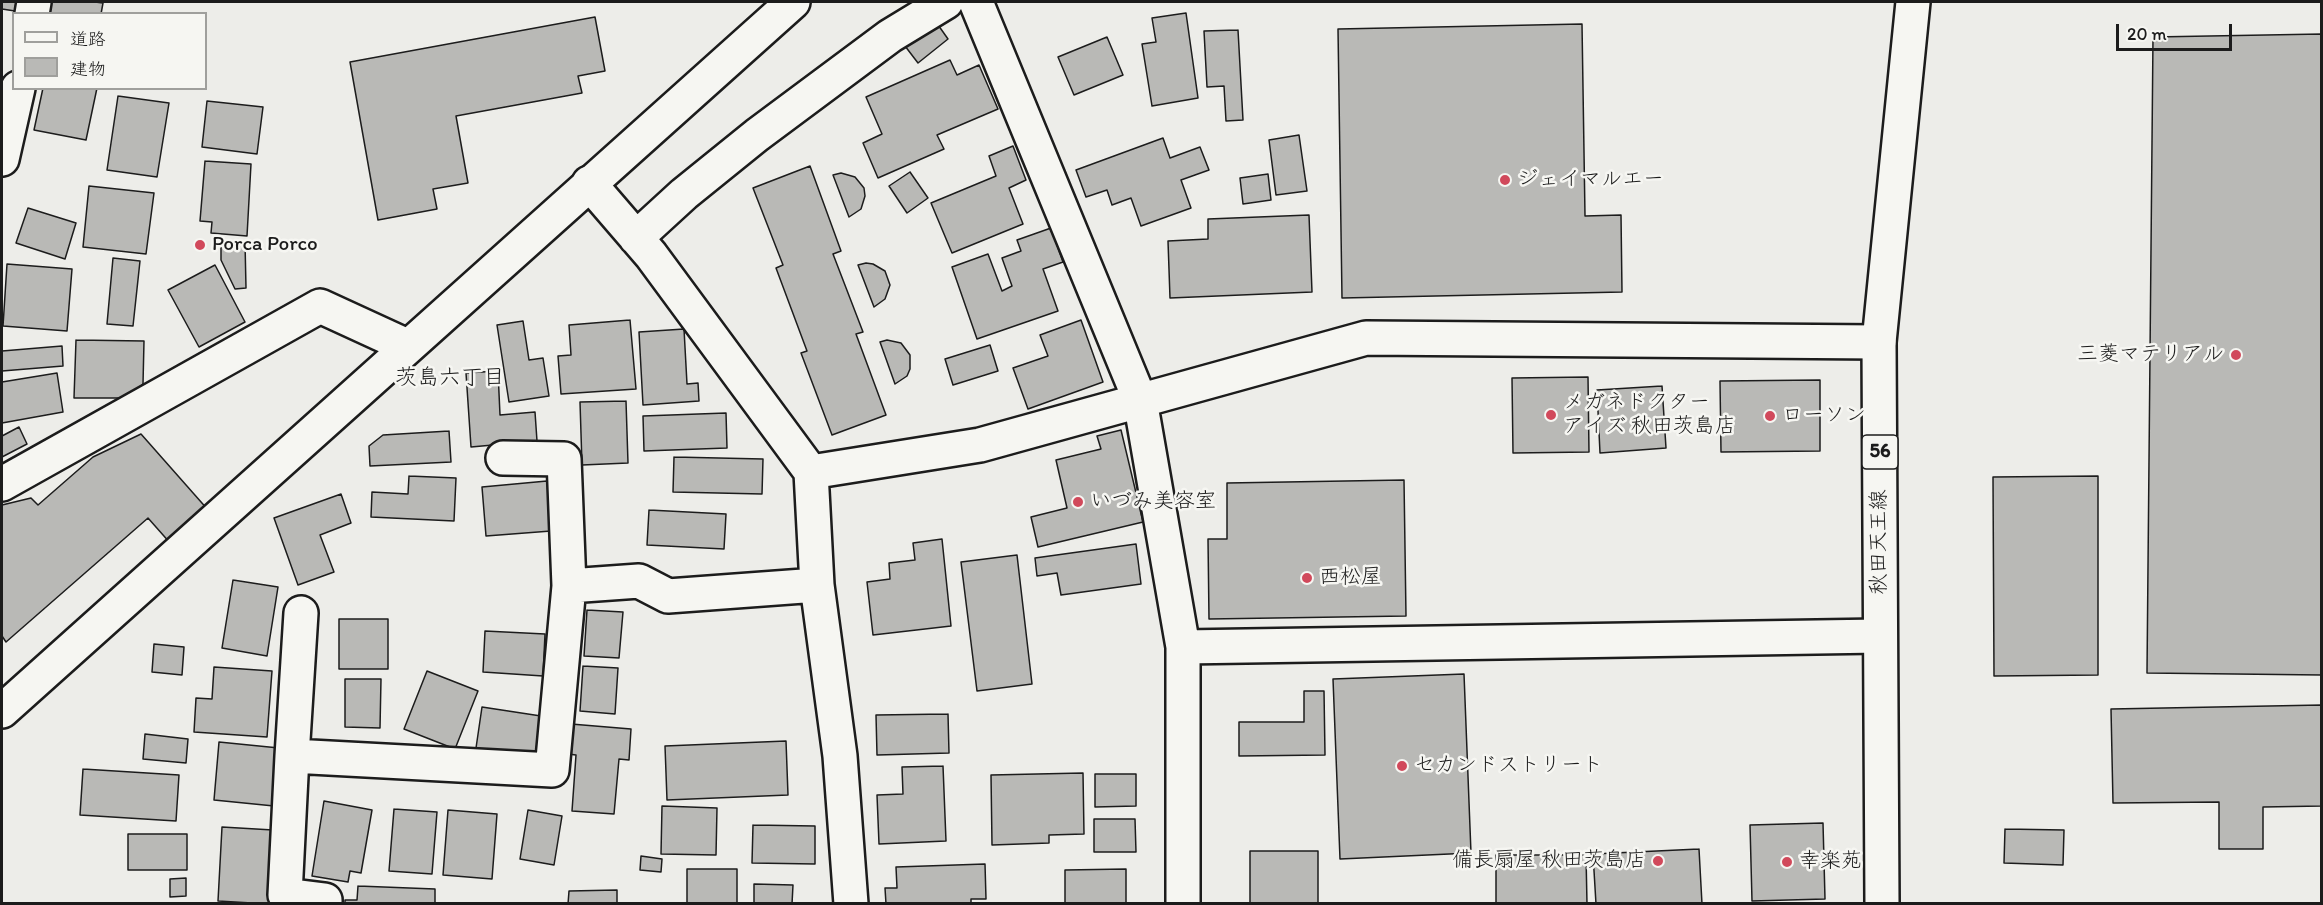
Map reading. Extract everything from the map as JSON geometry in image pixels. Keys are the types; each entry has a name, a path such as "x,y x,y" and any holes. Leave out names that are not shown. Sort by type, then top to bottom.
{"street":[{"path":"2,711 793,2"},
{"path":"636,238 684,194 757,135 890,36 946,2"},
{"path":"976,2 1140,400 1183,647 1183,903"},
{"name":"秋田天王線","path":"1882,903 1879,342 1913,2"},
{"path":"2,159 11,105"},
{"path":"589,183 636,238 811,472 817,585 840,756 851,903"},
{"path":"2,484 320,306 407,346"},
{"path":"811,472 980,445 1366,339 1879,342"},
{"path":"292,756 552,770 569,586 564,459 502,458"},
{"path":"569,586 639,582 668,596 817,585"},
{"path":"301,613 285,895 326,900 325,903"},
{"path":"1183,647 1880,636"},
{"path":"1882,903 1899,903"}],"building":[{"path":"2,2 16,2 15,11 2,9"},
{"path":"49,2 103,3 101,12 47,12"},
{"path":"1186,13 1198,98 1152,106 1142,44 1156,42 1152,18"},
{"path":"595,17 605,71 578,76 582,93 456,116 468,183 433,189 437,209 378,220 350,62"},
{"path":"936,22 948,39 918,63 905,46"},
{"path":"1582,24 1585,216 1621,215 1622,292 1342,298 1338,29"},
{"path":"1238,30 1243,120 1226,121 1224,86 1207,87 1204,31"},
{"name":"三菱マテリアル","path":"2322,34 2322,675 2147,673 2153,37"},
{"path":"1107,37 1123,75 1074,95 1058,57"},
{"path":"950,60 957,75 979,65 998,109 937,135 944,149 878,178 863,143 882,134 866,97"},
{"path":"43,90 97,90 86,140 34,130"},
{"path":"118,96 169,103 157,177 107,170"},
{"path":"207,101 263,107 257,154 202,147"},
{"path":"1299,135 1307,191 1276,195 1269,140"},
{"path":"1163,138 1170,158 1200,147 1209,170 1181,180 1191,208 1141,226 1131,198 1112,205 1107,190 1086,197 1076,170"},
{"path":"1013,146 1026,180 1009,188 1023,224 952,253 931,203 996,176 989,156"},
{"path":"205,161 251,164 247,236 211,233 212,222 200,221"},
{"path":"810,166 841,251 833,254 863,332 856,334 886,415 832,435 801,353 807,351 776,268 783,265 753,188"},
{"path":"910,172 928,198 907,213 889,186"},
{"path":"841,173 855,177 864,188 865,196 861,209 849,217 833,175"},
{"path":"1268,174 1271,200 1243,204 1240,178"},
{"path":"89,186 154,193 146,254 83,247"},
{"path":"28,208 76,223 65,259 16,243"},
{"path":"1309,215 1312,292 1170,298 1168,241 1208,239 1208,219"},
{"path":"1051,228 1063,262 1043,269 1058,311 977,339 952,267 988,254 1002,291 1012,286 1002,258 1021,251 1017,240"},
{"path":"221,242 245,242 246,288 235,289 221,260"},
{"path":"113,258 140,261 133,326 107,324"},
{"path":"866,263 885,271 890,285 885,299 874,307 858,265"},
{"path":"7,264 72,269 67,331 3,326"},
{"path":"215,265 245,322 199,347 168,290"},
{"path":"630,320 636,389 561,394 558,356 571,355 569,325"},
{"path":"1081,320 1103,382 1028,409 1013,368 1048,356 1040,335"},
{"path":"523,321 529,360 543,358 549,396 509,402 497,325"},
{"path":"684,329 687,384 698,383 699,401 643,405 639,332"},
{"path":"76,340 144,341 143,384 128,398 74,398"},
{"path":"887,340 901,343 910,355 910,369 907,376 895,384 880,342"},
{"path":"990,345 998,371 953,385 945,359"},
{"path":"62,346 63,366 2,371 2,351"},
{"path":"498,371 500,415 535,412 537,441 471,447 466,373"},
{"path":"57,373 63,412 2,423 2,382"},
{"name":"メガネドクター アイズ 秋田茨島店","path":"1588,377 1589,452 1513,453 1512,378"},
{"name":"ローソン","path":"1820,380 1820,451 1721,452 1720,381"},
{"path":"1662,386 1666,448 1600,453 1597,390"},
{"path":"626,401 628,463 582,465 580,402"},
{"path":"726,413 727,448 644,451 643,416"},
{"path":"19,427 27,444 2,457 2,436"},
{"path":"1121,430 1143,522 1038,547 1031,517 1067,508 1056,460 1101,449 1097,436"},
{"path":"449,431 451,462 370,466 369,446 383,435"},
{"path":"141,434 209,511 171,544 148,518 6,642 2,636 2,505 31,498 38,505 93,457"},
{"path":"674,457 763,459 762,494 673,492"},
{"path":"409,476 456,478 454,521 371,517 372,492 408,494"},
{"path":"2098,476 2098,675 1994,676 1993,477"},
{"name":"西松屋","path":"1404,480 1406,616 1209,619 1208,539 1227,539 1227,483"},
{"path":"547,481 551,531 486,536 482,487"},
{"path":"341,494 351,523 320,535 334,572 298,585 274,518"},
{"path":"649,510 726,514 724,549 647,545"},
{"path":"942,539 951,626 873,635 867,582 890,579 889,563 915,560 913,543"},
{"path":"1136,544 1141,584 1061,595 1057,573 1037,576 1035,558"},
{"path":"1017,555 1032,684 977,691 961,562"},
{"path":"233,580 278,587 267,656 222,648"},
{"path":"587,610 623,612 619,658 584,656"},
{"path":"339,619 388,619 388,669 339,669"},
{"path":"485,631 545,634 543,676 483,672"},
{"path":"154,644 184,647 182,675 152,672"},
{"path":"583,666 618,668 615,714 580,711"},
{"path":"214,667 272,671 267,737 194,732 196,698 212,699"},
{"path":"427,671 478,691 455,749 404,729"},
{"name":"セカンドストリート","path":"1464,674 1471,853 1340,859 1333,679"},
{"path":"345,679 381,679 380,728 345,727"},
{"path":"1304,691 1324,691 1325,755 1239,756 1239,722 1304,722"},
{"path":"2322,705 2322,806 2263,807 2263,849 2219,849 2219,802 2113,803 2111,709"},
{"path":"482,707 541,716 535,757 476,748"},
{"path":"948,714 949,753 877,755 876,715"},
{"path":"571,724 631,729 629,760 619,759 614,814 572,811 576,755 568,754"},
{"path":"145,734 188,739 186,763 143,759"},
{"path":"786,741 788,795 667,800 665,746"},
{"path":"219,742 279,748 274,806 214,800"},
{"path":"943,766 946,841 879,844 877,795 903,794 902,767"},
{"path":"83,769 179,775 176,821 80,815"},
{"path":"1083,773 1084,834 1049,835 1049,843 992,845 991,775"},
{"path":"1095,774 1136,774 1136,806 1095,807"},
{"path":"324,801 372,810 361,873 350,871 348,882 312,876"},
{"path":"662,806 717,808 716,855 661,854"},
{"path":"394,809 437,812 432,874 389,871"},
{"path":"448,810 497,814 492,879 443,875"},
{"path":"528,810 562,816 554,865 520,859"},
{"path":"1094,819 1135,819 1136,852 1094,852"},
{"name":"幸楽苑","path":"1823,823 1825,899 1752,901 1750,825"},
{"path":"753,825 815,826 815,864 752,863"},
{"path":"222,827 273,830 269,904 218,901"},
{"path":"2005,829 2064,830 2063,865 2004,863"},
{"path":"128,834 187,834 187,870 128,870"},
{"path":"1699,849 1702,904 1596,904 1593,854"},
{"path":"1250,851 1318,851 1318,904 1250,904"},
{"path":"1496,855 1586,855 1587,904 1496,904"},
{"path":"641,856 662,859 661,872 640,870"},
{"path":"985,864 986,899 971,899 971,904 886,904 885,888 897,888 896,867"},
{"path":"687,869 737,869 737,904 687,904"},
{"path":"1126,869 1126,904 1065,904 1065,870"},
{"path":"186,878 186,896 170,897 170,879"},
{"path":"754,884 793,885 792,904 754,904"},
{"path":"358,886 435,889 435,904 345,904 345,900 357,900"},
{"path":"617,890 617,904 568,904 569,891"}],"place":[{"name":"ジェイマルエー","path":"1505,180"},
{"name":"Porca Porco","path":"200,245"},
{"name":"三菱マテリアル","path":"2236,355"},
{"name":"メガネドクター アイズ 秋田茨島店","path":"1551,415"},
{"name":"ローソン","path":"1770,416"},
{"name":"いづみ美容室","path":"1078,502"},
{"name":"西松屋","path":"1307,578"},
{"name":"セカンドストリート","path":"1402,766"},
{"name":"備長扇屋 秋田茨島店","path":"1658,861"},
{"name":"幸楽苑","path":"1787,862"}],"district":[{"name":"茨島六丁目","path":"450,378"}]}
